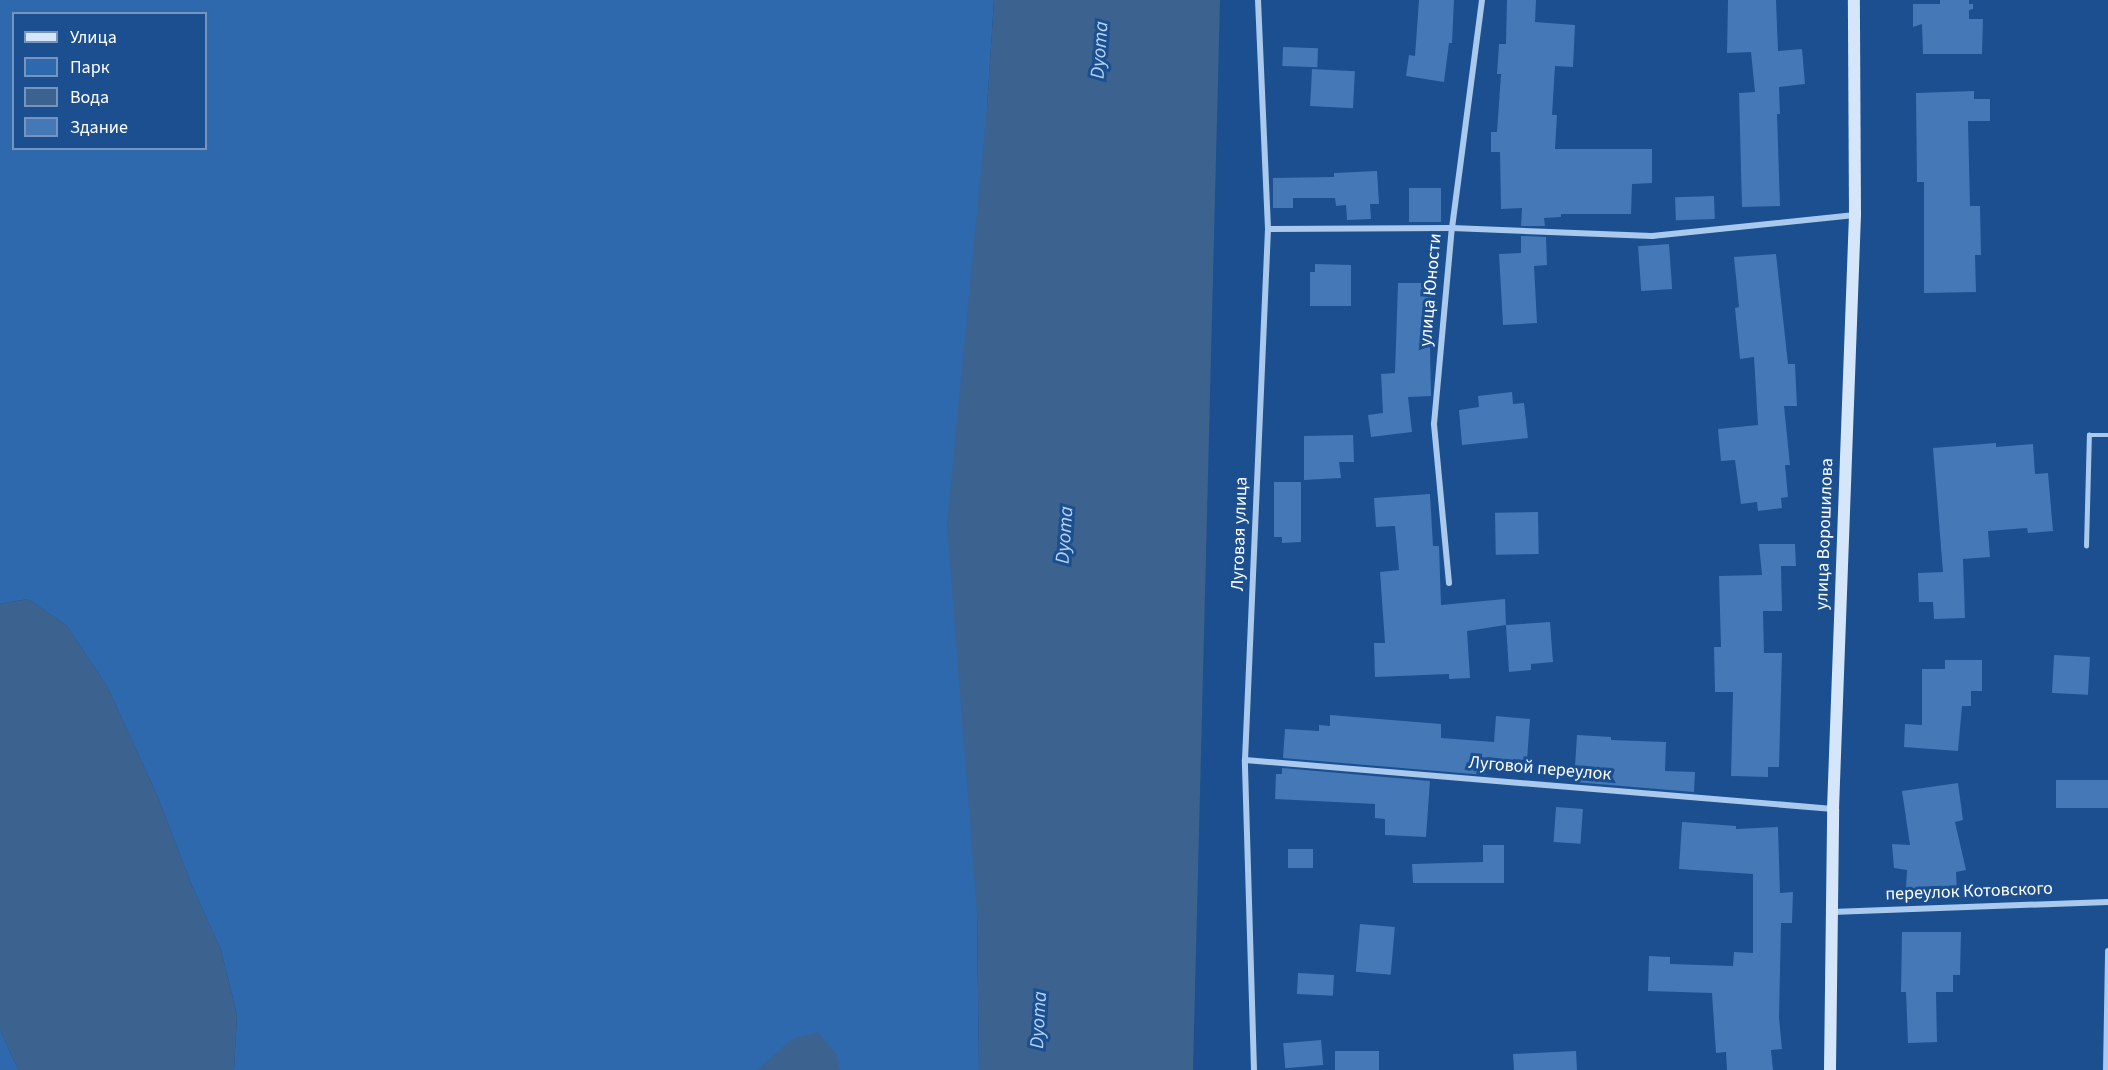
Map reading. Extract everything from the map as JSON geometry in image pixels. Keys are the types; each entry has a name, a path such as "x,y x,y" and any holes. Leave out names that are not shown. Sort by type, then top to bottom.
{"street":[{"name":"Луговая улица","path":"1254,1070 1245,760 1268,229 1258,0"},
{"name":"улица Юности","path":"1449,583 1434,424 1452,228 1482,0"},
{"name":"улица Ворошилова","path":"1830,1070 1833,809 1855,215 1854,0"},
{"path":"1268,229 1452,228 1652,236 1855,215"},
{"name":"Луговой переулок","path":"1245,760 1833,809"},
{"name":"переулок Котовского","path":"1832,912 2108,902"},
{"path":"2106,1070 2108,951"}],"lane":[{"path":"2086,546 2089,435 2108,435"}],"green space":[{"path":"0,0 994,0 987,108 977,912 979,1070 234,1070 237,1015 221,950 192,886 157,795 107,686 67,626 28,599 0,604"},
{"path":"0,1029 13,1059 19,1070 0,1070"}],"water":[{"name":"Dyoma","path":"994,0 1220,0 1193,1070 979,1070 977,912 947,525 987,108"},
{"path":"28,599 67,626 107,686 157,795 192,886 221,950 237,1015 234,1070 19,1070 13,1059 0,1029 0,604"},
{"path":"818,1032 836,1054 840,1070 757,1070 792,1039"}],"building":[{"path":"1419,0 1454,0 1452,43 1449,43 1444,82 1406,76 1409,55 1415,56"},
{"path":"1507,0 1536,0 1535,22 1575,25 1573,67 1555,66 1552,115 1557,115 1555,149 1652,149 1652,183 1632,184 1631,214 1561,214 1561,217 1544,218 1545,226 1521,226 1522,208 1501,209 1500,152 1491,152 1491,132 1497,132 1501,74 1497,74 1499,44 1506,44"},
{"path":"1728,0 1776,0 1778,51 1802,49 1805,84 1779,87 1780,114 1777,114 1780,206 1742,207 1739,93 1755,92 1751,52 1727,53"},
{"path":"1940,0 1969,0 1969,4 1973,4 1973,9 1969,10 1969,19 1983,19 1982,54 1923,54 1922,24 1913,27 1913,4 1940,4"},
{"path":"1283,47 1318,48 1317,67 1282,66"},
{"path":"1312,69 1355,71 1353,108 1310,106"},
{"path":"1974,91 1974,99 1990,99 1990,121 1968,121 1970,206 1980,206 1981,255 1975,255 1976,292 1924,293 1924,182 1917,182 1916,93"},
{"path":"1377,171 1379,204 1370,204 1371,219 1347,220 1346,205 1336,206 1335,198 1293,198 1293,208 1273,208 1273,178 1334,177 1334,173"},
{"path":"1409,188 1441,188 1441,222 1409,222"},
{"path":"1714,196 1715,219 1676,220 1675,197"},
{"path":"1521,236 1546,237 1547,265 1534,266 1537,323 1503,325 1499,254 1521,253"},
{"path":"1669,244 1672,289 1641,291 1638,246"},
{"path":"1776,254 1788,364 1795,364 1797,406 1784,406 1790,465 1785,465 1788,497 1781,498 1782,508 1758,511 1757,502 1741,504 1735,460 1721,461 1718,429 1758,425 1754,357 1740,359 1735,308 1739,307 1734,257"},
{"path":"1315,264 1351,265 1351,306 1310,306 1310,272 1315,272"},
{"path":"1398,283 1431,283 1431,304 1435,304 1434,345 1430,345 1431,396 1408,397 1412,432 1371,437 1368,415 1383,413 1381,374 1395,373"},
{"path":"1512,392 1513,404 1524,403 1528,438 1462,445 1459,410 1479,407 1478,396"},
{"path":"1353,435 1354,462 1339,462 1341,478 1304,480 1304,436"},
{"path":"1996,443 1996,447 2033,444 2035,474 2048,473 2053,531 2028,533 2027,528 1988,531 1990,557 1963,559 1965,618 1934,619 1933,602 1919,602 1918,573 1943,572 1933,448"},
{"path":"1274,482 1301,482 1301,542 1282,543 1282,537 1274,537"},
{"path":"1430,494 1433,546 1439,546 1441,605 1505,599 1506,625 1467,631 1470,678 1449,679 1449,674 1375,677 1374,643 1385,643 1380,572 1399,570 1395,526 1376,527 1374,498"},
{"path":"1538,512 1539,554 1496,555 1495,513"},
{"path":"1759,544 1795,544 1796,566 1781,566 1782,611 1763,611 1764,653 1782,653 1779,767 1768,767 1768,777 1731,776 1733,692 1715,692 1714,647 1721,647 1719,576 1762,575"},
{"path":"1550,622 1553,662 1531,664 1531,670 1509,672 1506,625"},
{"path":"2054,655 2090,657 2088,695 2052,693"},
{"path":"1945,660 1982,660 1982,691 1971,691 1971,706 1962,706 1958,751 1904,747 1905,724 1922,725 1922,669 1945,669"},
{"path":"1330,715 1441,724 1441,738 1494,742 1496,716 1530,719 1527,760 1513,759 1512,772 1485,770 1485,775 1283,758 1285,729 1319,731 1319,725 1330,726"},
{"path":"1577,735 1611,737 1611,740 1666,742 1665,771 1695,772 1694,792 1574,782"},
{"path":"1282,768 1430,781 1426,837 1385,835 1385,819 1375,818 1375,804 1275,799 1276,774 1282,774"},
{"path":"2056,780 2108,780 2108,808 2056,808"},
{"path":"1958,783 1963,820 1955,822 1966,870 1956,872 1957,891 1906,888 1907,870 1894,868 1892,844 1910,845 1902,791"},
{"path":"1556,807 1583,809 1580,844 1554,842"},
{"path":"1682,822 1736,826 1736,829 1778,827 1780,893 1793,892 1792,923 1781,923 1779,1018 1782,1049 1771,1050 1773,1070 1727,1070 1726,1052 1716,1053 1712,993 1648,991 1649,956 1670,957 1670,964 1733,966 1734,952 1753,953 1753,874 1679,869"},
{"path":"1483,845 1504,845 1504,883 1413,883 1412,864 1483,862"},
{"path":"1288,849 1313,849 1313,868 1288,868"},
{"path":"1360,924 1395,927 1391,975 1356,972"},
{"path":"1902,932 1961,932 1960,975 1953,975 1953,992 1936,992 1937,1042 1908,1043 1906,992 1901,992"},
{"path":"1298,973 1334,975 1333,996 1297,994"},
{"path":"1321,1040 1323,1065 1285,1068 1283,1043"},
{"path":"1335,1051 1379,1051 1379,1070 1335,1070"},
{"path":"1576,1051 1577,1070 1514,1070 1513,1054"}]}
